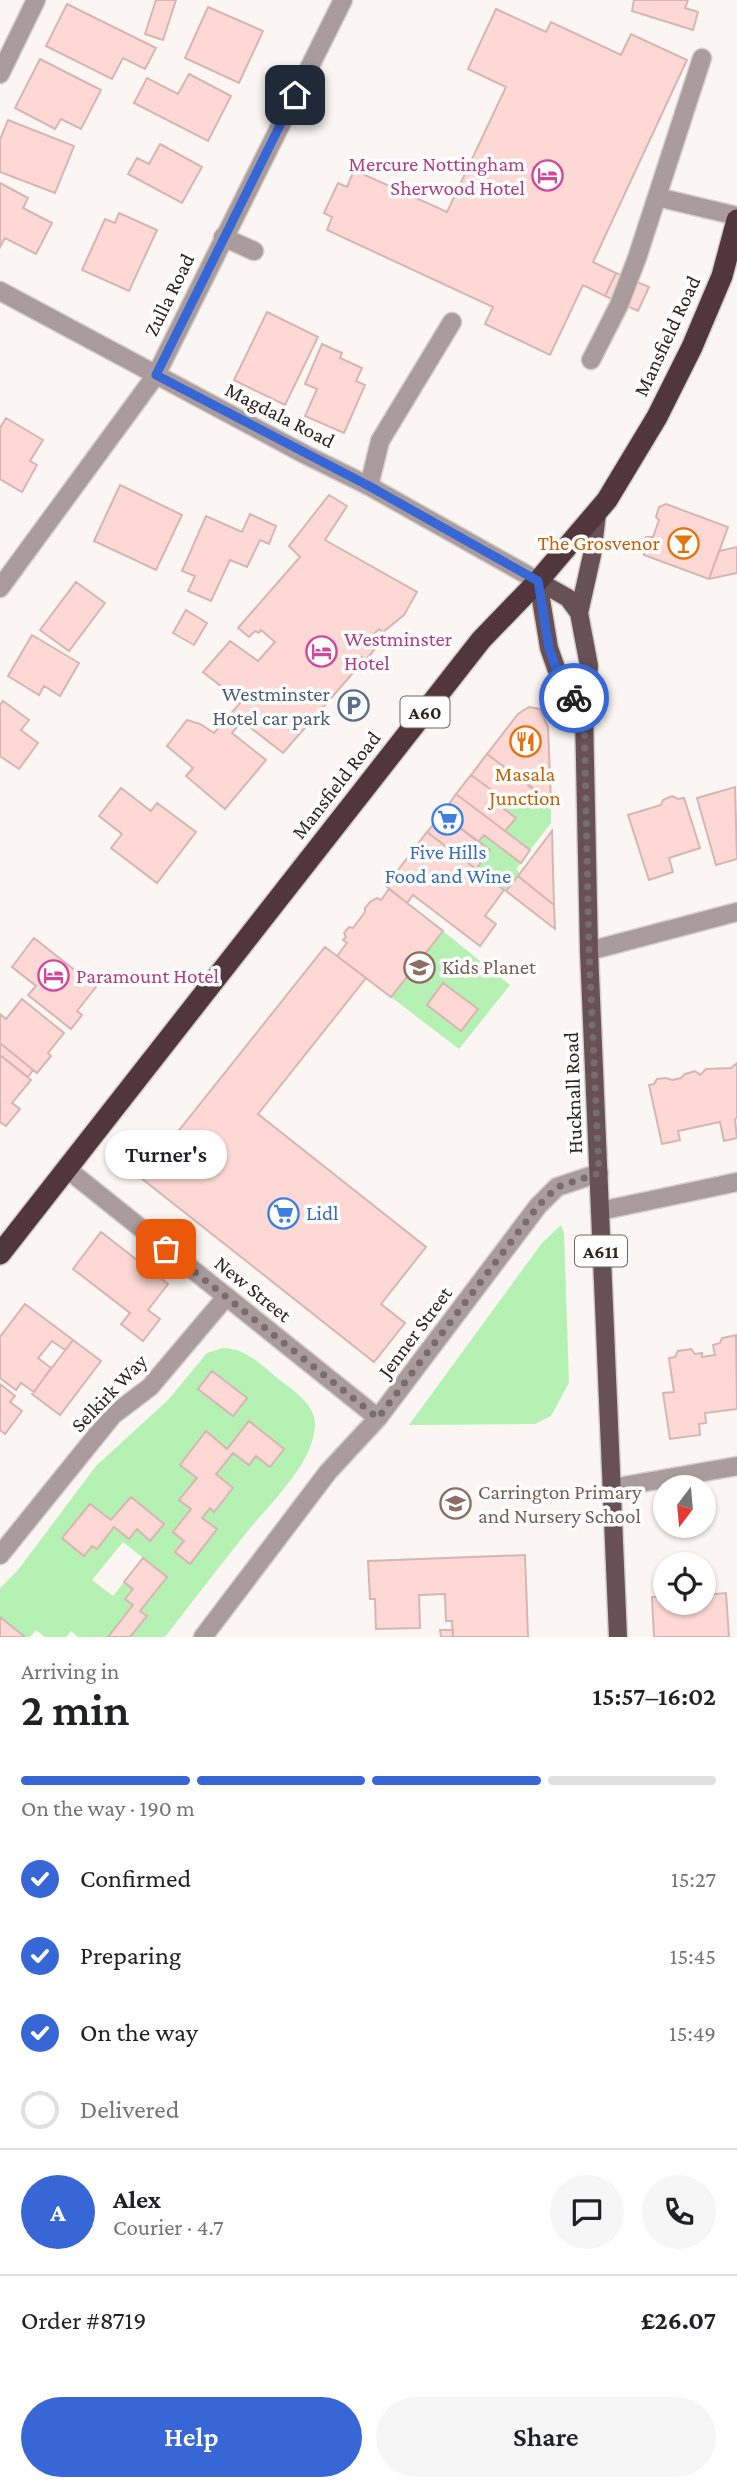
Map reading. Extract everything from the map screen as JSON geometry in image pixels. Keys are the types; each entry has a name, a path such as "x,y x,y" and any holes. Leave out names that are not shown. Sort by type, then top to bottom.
{"highway":[{"name":"Mansfield Road","path":"0,1254 481,640 538,581 607,500 657,417 692,347 722,276 737,218"}],"main road":[{"path":"579,613 592,555 597,514"},
{"path":"538,581 568,598 579,613"},
{"path":"538,581 549,648 556,668 584,714"},
{"name":"Hucknall Road","path":"579,613 589,666 584,714 589,951 618,1637"}],"street":[{"path":"0,74 36,0"},
{"name":"Zulla Road","path":"0,589 156,375 343,0"},
{"path":"591,360 637,258 702,58"},
{"path":"657,197 737,218"},
{"path":"223,237 254,251"},
{"name":"Magdala Road","path":"0,291 369,486 538,581"},
{"path":"369,486 380,441 452,323"},
{"path":"589,951 737,912"},
{"name":"New Street","path":"66,1169 378,1418"},
{"name":"Jenner Street","path":"203,1637 328,1472 378,1418 538,1206 557,1187 599,1173"},
{"path":"600,1211 737,1182"},
{"name":"Selkirk Way","path":"0,1555 113,1415 150,1387 226,1297"},
{"path":"612,1488 737,1466"}],"green space":[{"path":"538,792 551,803 551,823 530,850 505,831 516,818 504,809 514,795 528,805"},
{"path":"484,835 521,863 516,869 520,873 506,891 476,869 490,850 478,842"},
{"path":"443,931 510,985 459,1049 391,997"},
{"path":"561,1225 564,1232 569,1383 551,1416 535,1424 409,1425 542,1243"},
{"path":"223,1348 240,1351 261,1364 308,1405 315,1426 312,1441 298,1469 165,1637 130,1637 147,1616 140,1611 167,1577 123,1542 92,1580 113,1596 124,1582 133,1589 125,1599 133,1605 108,1637 78,1637 71,1631 66,1637 45,1637 36,1630 30,1637 25,1637 0,1617 0,1588 18,1570 96,1466 168,1400 207,1353","holes":["212,1371 246,1398 233,1416 199,1389","249,1421 284,1450 270,1467 256,1456 249,1465 233,1453 216,1474 233,1489 215,1511 210,1508 202,1518 217,1530 190,1563 175,1552 184,1541 173,1532 191,1509 180,1500 197,1478 180,1464 206,1432 227,1449","131,1497 164,1524 150,1541 137,1529 129,1539 114,1527 97,1549 63,1538 90,1504 111,1520"]}],"building":[{"path":"156,0 176,0 163,40 145,34"},
{"path":"634,0 688,0 685,8 698,12 693,30 632,11"},
{"path":"67,4 156,48 145,69 123,58 112,79 46,46"},
{"path":"208,7 263,31 239,83 185,58"},
{"name":"Mercure Nottingham Sherwood Hotel","path":"496,9 546,32 551,22 621,55 631,34 687,60 593,262 616,273 605,296 583,285 550,355 485,324 493,307 327,230 332,217 324,213 338,183 347,187 354,170 447,212 506,87 468,69"},
{"path":"40,59 101,90 81,129 61,119 55,129 15,108"},
{"path":"189,74 231,96 208,141 134,103 147,78 178,94"},
{"path":"8,120 74,146 55,193 0,172 0,140"},
{"path":"160,144 202,167 182,203 128,174 137,158 149,164"},
{"path":"0,183 28,198 23,208 52,223 36,254 5,238 0,247"},
{"path":"119,213 157,230 129,291 82,270 105,219 115,223"},
{"path":"616,273 649,287 638,311 605,296"},
{"path":"267,312 318,337 285,405 234,380"},
{"path":"322,344 342,353 340,358 362,368 356,381 365,385 344,433 305,416 317,389 305,384"},
{"path":"6,418 43,440 30,461 37,465 22,492 0,479 0,428"},
{"path":"120,485 182,515 156,570 94,541"},
{"name":"Westminster Hotel","path":"329,495 347,506 325,540 417,592 404,615 383,632 379,629 373,635 379,644 366,660 362,657 351,669 353,673 283,753 242,721 232,733 266,760 225,809 186,776 193,768 167,746 187,720 214,733 241,702 203,672 230,641 258,661 275,642 261,630 259,633 255,631 249,637 238,628 300,557 289,546"},
{"name":"The Grosvenor","path":"666,504 728,527 709,579 644,555 646,537 653,537 659,520 656,517 659,507"},
{"path":"250,514 276,526 269,544 260,540 247,567 230,560 211,601 188,591 195,576 182,571 206,516 242,532"},
{"path":"737,547 737,573 709,579 719,551"},
{"path":"76,582 105,603 69,651 40,630"},
{"path":"186,610 207,623 194,645 173,633"},
{"path":"32,635 79,663 60,696 44,686 39,695 8,676"},
{"path":"3,701 29,720 21,730 38,743 19,769 0,756 0,705"},
{"path":"529,707 540,709 548,727 551,803 487,754 518,714"},
{"path":"487,754 538,792 528,805 514,795 508,802 471,775"},
{"path":"471,775 508,802 504,809 516,818 505,831 456,794"},
{"path":"735,787 737,859 716,865 697,798"},
{"path":"121,788 151,811 157,803 196,832 157,883 111,848 122,834 99,816"},
{"path":"456,794 530,850 521,863 484,835 478,842 442,814"},
{"path":"672,796 684,798 700,848 669,858 673,872 649,880 628,815 661,805 663,800"},
{"path":"442,814 490,850 476,869 427,832"},
{"path":"552,831 553,871 554,905 518,876"},
{"path":"427,832 504,890 485,916 496,924 480,946 413,895 407,903 386,886"},
{"path":"518,876 554,905 555,929 506,891"},
{"path":"389,889 443,931 391,997 337,956 347,943 343,940 346,937 344,933 349,927 353,928 370,902 377,898 381,900"},
{"name":"Paramount Hotel","path":"34,938 96,987 77,1011 82,1015 71,1029 28,995 36,986 12,967"},
{"path":"325,947 366,978 258,1114 426,1247 381,1304 405,1323 374,1362 141,1178"},
{"path":"443,983 478,1009 461,1031 427,1005"},
{"path":"22,999 64,1033 37,1073 0,1043 0,1014 6,1019"},
{"path":"0,1043 33,1070 28,1077 0,1055"},
{"path":"0,1055 31,1080 12,1103 20,1109 6,1126 0,1122"},
{"path":"737,1063 737,1138 724,1141 720,1122 678,1131 680,1140 662,1144 649,1085 654,1084 657,1079 672,1080 695,1071 700,1075 706,1069 731,1068"},
{"path":"101,1232 168,1284 148,1310 160,1319 143,1341 121,1324 130,1313 73,1269"},
{"path":"25,1304 73,1340 65,1350 52,1341 38,1358 51,1368 34,1392 21,1383 16,1390 0,1378 0,1337"},
{"path":"736,1335 737,1409 705,1413 706,1423 699,1424 700,1435 670,1439 663,1393 674,1392 669,1358 675,1357 678,1351 691,1349 695,1354 702,1353 702,1357 715,1355 713,1345 720,1343 722,1338"},
{"path":"73,1340 101,1361 60,1415 32,1394"},
{"path":"212,1371 247,1398 233,1416 198,1389"},
{"path":"0,1384 15,1396 10,1402 22,1411 5,1434 0,1430"},
{"path":"249,1421 284,1449 270,1467 256,1456 249,1465 233,1453 216,1474 233,1488 214,1512 210,1508 202,1518 217,1529 190,1564 175,1552 184,1541 173,1532 191,1509 179,1500 197,1478 180,1465 206,1431 227,1449"},
{"path":"131,1497 164,1524 150,1541 137,1529 129,1539 114,1527 97,1549 92,1546 84,1556 62,1538 90,1504 111,1520"},
{"path":"525,1555 528,1637 453,1637 452,1621 446,1621 445,1594 419,1595 420,1628 376,1629 375,1599 370,1599 368,1561"},
{"path":"143,1558 167,1577 140,1611 147,1616 130,1637 108,1637 133,1605 125,1599 133,1589 124,1582"},
{"path":"726,1593 729,1637 654,1637 652,1597 653,1615 716,1615 716,1594"},
{"path":"0,1617 25,1637 0,1637"},
{"path":"440,1630 453,1630 453,1637 441,1637"}],"way so far":[{"path":"166,1249 378,1418 538,1206 557,1187 599,1173 589,951 584,714 574,698"}],"place":[{"name":"Mercure Nottingham Sherwood Hotel","path":"548,176"},
{"name":"The Grosvenor","path":"683,543"},
{"name":"Westminster Hotel","path":"321,651"},
{"name":"Westminster Hotel car park","path":"353,706"},
{"name":"Masala Junction","path":"525,742"},
{"name":"Five Hills Food and Wine","path":"448,820"},
{"name":"Kids Planet","path":"419,967"},
{"name":"Paramount Hotel","path":"53,976"},
{"name":"Lidl","path":"283,1213"},
{"name":"Turner's","path":"166,1249"},
{"name":"Carrington Primary and Nursery School","path":"455,1504"}],"route":[{"path":"295,95 156,375 369,486 538,581 549,648 556,668 574,698"}]}
